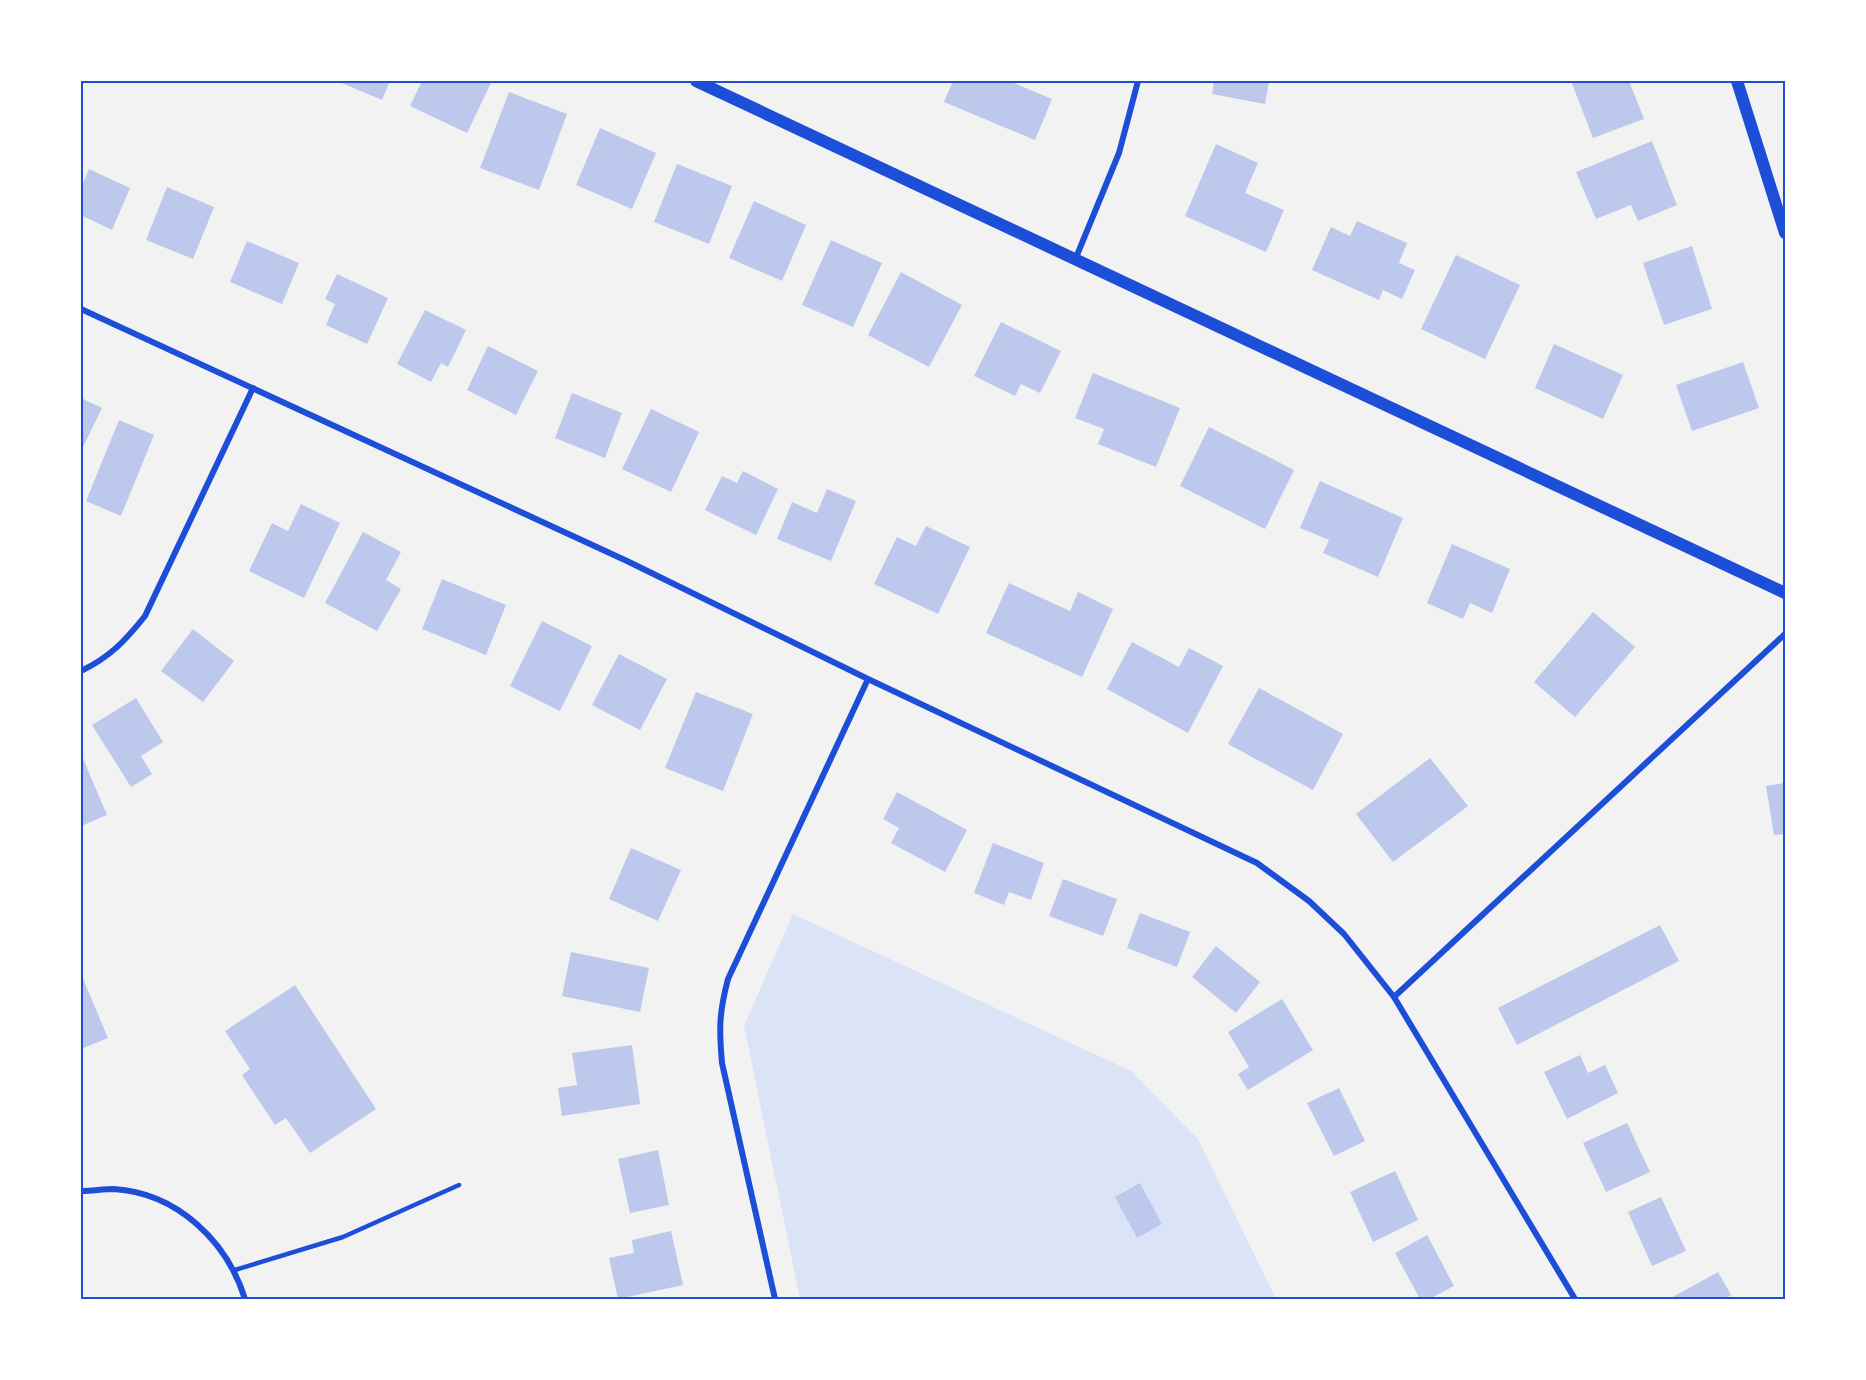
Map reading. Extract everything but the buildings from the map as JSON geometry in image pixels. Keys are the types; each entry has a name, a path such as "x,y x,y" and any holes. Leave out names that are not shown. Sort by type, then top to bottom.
{"main road":[{"path":"696,81 1785,593"},
{"path":"1737,81 1785,233"}],"street":[{"path":"1074,260 1119,153 1138,81"},
{"path":"81,309 627,561 868,679 1257,863 1309,901 1344,934 1394,997 1575,1299"},
{"path":"81,670 99,662 125,642 145,616 253,388"},
{"path":"1394,997 1785,634"},
{"path":"775,1299 722,1063 719,1026 721,1006 728,979 868,679"},
{"path":"81,1191 114,1189 151,1197 177,1209 207,1232 235,1270 245,1299"}],"lane":[{"path":"235,1270 343,1237 459,1185"}],"shaded area":[{"path":"793,914 1131,1071 1198,1139 1276,1299 800,1299 744,1026"}]}
